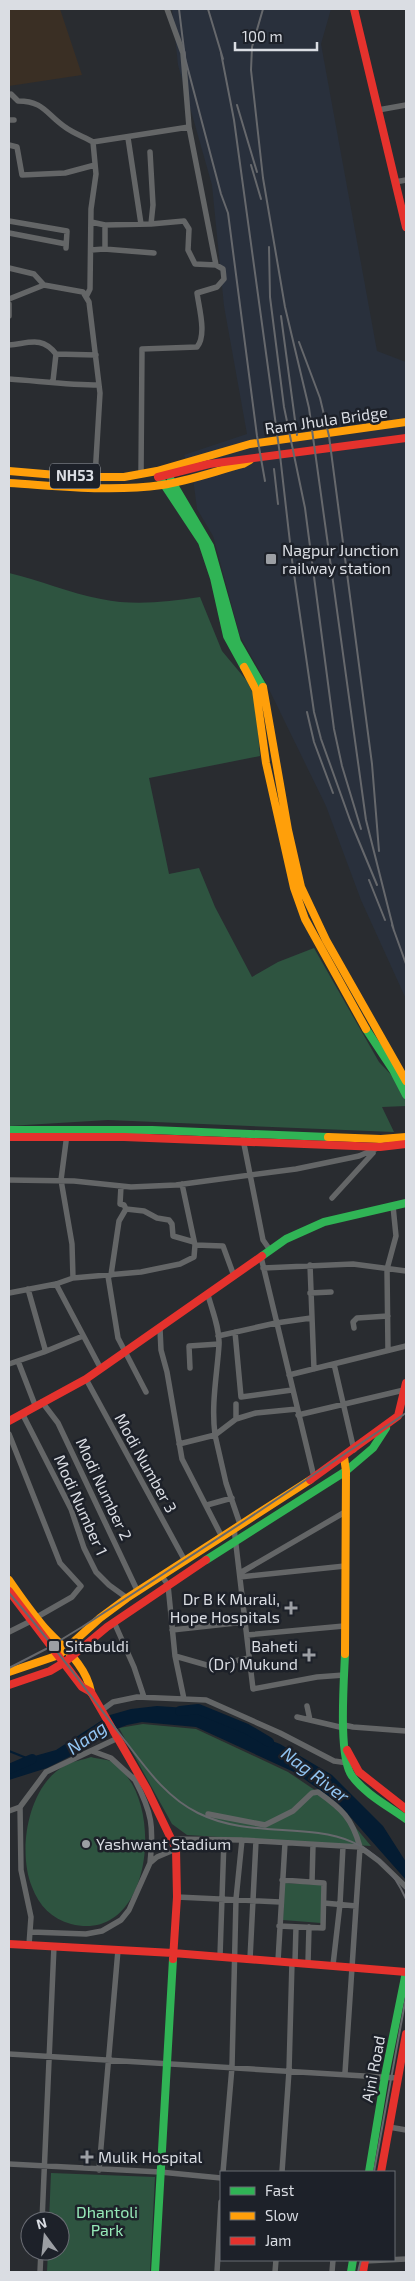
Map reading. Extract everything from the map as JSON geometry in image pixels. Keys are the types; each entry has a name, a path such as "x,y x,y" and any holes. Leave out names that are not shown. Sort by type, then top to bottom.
{"main road":[{"path":"355,9 406,227"},
{"name":"Ram Jhula Bridge","path":"157,471 250,444 406,422"},
{"name":"Ram Jhula Bridge","path":"254,457 406,438"},
{"path":"9,477 124,482 157,477 209,464 254,457"},
{"path":"9,483 100,487 169,486 187,478 243,464 254,457"},
{"path":"165,468 169,486 202,542 214,578 227,636 256,690 264,748 280,829 294,888 305,919 362,1023 393,1070 406,1095"},
{"name":"NH53","path":"9,471 95,477 157,471"},
{"path":"157,471 210,546 236,642 262,683 288,830 301,886 326,940 406,1081"},
{"path":"9,1137 67,1133 100,1128 241,1133 379,1145 406,1137"},
{"path":"9,1130 244,1142 406,1144"},
{"path":"9,1421 86,1379 286,1239 324,1222 406,1203"},
{"path":"9,1672 49,1660 63,1652 100,1618 126,1598 354,1450 402,1414 405,1386"},
{"path":"9,1685 50,1670 68,1659 114,1622 168,1584 346,1471 373,1448 389,1424"},
{"path":"344,1457 346,1471 344,1626 344,1726 346,1748 351,1775 360,1785 406,1819"},
{"path":"9,1580 34,1619"},
{"path":"9,1591 63,1652 82,1687 90,1692 104,1713 176,1849 177,1897 155,2272"},
{"path":"350,1763 367,1780 406,1809"},
{"path":"9,1944 220,1956 406,1972"},
{"name":"Ajni Road","path":"368,2171 406,1972"},
{"path":"381,2171 406,2037"}],"street":[{"path":"167,9 183,53 189,127 216,264"},
{"path":"9,95 12,94 18,101"},
{"path":"9,102 18,101 39,104 65,128 93,142 189,127"},
{"path":"378,110 406,105"},
{"path":"128,138 141,224"},
{"path":"86,297 90,289 91,222 96,174 93,142"},
{"path":"9,145 17,147 22,175 65,173 95,165"},
{"path":"150,152 153,205 151,224"},
{"path":"395,182 406,180"},
{"path":"9,220 66,232 66,246 9,233"},
{"path":"91,222 106,225 184,221 189,229 188,250 195,264 216,264 223,269 224,279 217,287 197,293 202,335 197,348 142,349 141,474"},
{"path":"104,249 106,225"},
{"path":"91,250 104,249 154,253"},
{"path":"9,268 34,274 44,285"},
{"path":"9,299 44,285 83,292 89,302 99,385 95,477"},
{"path":"9,304 9,316"},
{"path":"9,345 41,342 48,344 56,354 53,381"},
{"path":"56,354 96,355"},
{"path":"9,379 53,381 69,385 99,385"},
{"path":"67,1133 61,1180 72,1244 72,1278"},
{"path":"241,1133 248,1175 263,1240 270,1250"},
{"path":"9,1180 61,1180 121,1186 182,1184 296,1169 359,1156 379,1145"},
{"path":"332,1198 379,1145"},
{"path":"9,1293 56,1284 72,1278 109,1276 180,1264 194,1257 195,1243 182,1184"},
{"path":"121,1186 120,1204 124,1205 126,1209 144,1210 156,1218 169,1220 172,1224 173,1236 195,1243 223,1246 234,1276"},
{"path":"388,1350 388,1269 391,1250 396,1236 393,1206"},
{"path":"126,1209 119,1220 109,1276 118,1338 146,1392"},
{"path":"261,1257 314,1477"},
{"path":"263,1268 353,1264 406,1271"},
{"path":"310,1265 314,1369"},
{"path":"56,1284 101,1369"},
{"path":"28,1289 45,1347 44,1352"},
{"path":"310,1293 330,1292"},
{"path":"208,1295 219,1344 212,1416 237,1526 236,1541 253,1689 317,1677 344,1675"},
{"path":"354,1328 353,1322 357,1318 388,1316"},
{"path":"218,1336 276,1322 311,1318"},
{"path":"160,1329 161,1350 167,1372 182,1458 222,1537"},
{"path":"235,1332 241,1396 292,1390"},
{"path":"9,1364 83,1336"},
{"path":"190,1368 189,1346 219,1344"},
{"path":"288,1375 406,1346"},
{"name":"Modi Number 2","path":"18,1361 38,1404 62,1431 138,1590"},
{"path":"334,1364 354,1450"},
{"name":"Modi Number 3","path":"86,1379 184,1560"},
{"path":"179,1444 215,1434 236,1419 262,1412 297,1412 343,1404 405,1386"},
{"path":"236,1404 236,1419"},
{"name":"Modi Number 1","path":"25,1412 24,1417 71,1509 84,1548 96,1572 126,1598"},
{"path":"9,1434 60,1563 82,1586 72,1597 9,1632"},
{"path":"207,1505 232,1498"},
{"path":"240,1575 345,1512"},
{"path":"240,1575 345,1566"},
{"path":"161,1575 168,1584 175,1656 184,1699"},
{"path":"114,1622 134,1667 144,1697"},
{"path":"172,1630 245,1622"},
{"path":"247,1635 344,1626"},
{"path":"175,1656 210,1666 249,1658"},
{"path":"104,1713 113,1702 144,1697 206,1700 280,1733 334,1761 350,1763"},
{"path":"307,1706 310,1720"},
{"path":"297,1717 344,1726 406,1732"},
{"path":"9,1811 20,1807 46,1772 92,1751 117,1736"},
{"path":"92,1751 112,1758 135,1780"},
{"path":"31,1932 86,1934 102,1931 121,1920 129,1910 150,1863 153,1834 150,1813 135,1780 134,1767"},
{"path":"208,1814 266,1825 293,1811 312,1794 318,1792 334,1803 354,1826 360,1848 345,2073"},
{"path":"20,1807 21,1870 31,1917 29,1945"},
{"path":"172,1839 242,1840 360,1848 379,1861 406,1887"},
{"path":"220,1956 224,1840"},
{"path":"223,2171 232,2067 236,1899 242,1840"},
{"path":"250,1959 256,1841"},
{"path":"278,1961 284,1843"},
{"path":"312,1882 313,1845"},
{"path":"333,1965 340,1904 343,1846"},
{"path":"150,1863 157,1857 176,1849"},
{"path":"280,1926 324,1928 324,1883 282,1880"},
{"path":"177,1897 280,1902"},
{"path":"324,1903 356,1906"},
{"path":"282,2171 296,1926"},
{"path":"308,1963 309,1927"},
{"path":"42,2211 54,1946"},
{"path":"99,2170 118,1950"},
{"path":"9,2054 345,2073 397,2078"},
{"path":"389,2127 406,2130"},
{"path":"9,2164 160,2172 220,2178"},
{"path":"217,2272 220,2220"},
{"path":"395,2260 406,2259"},
{"path":"399,2260 406,2265"}],"shaded area":[{"path":"9,9 60,9 82,75 9,86"},
{"path":"172,9 331,9 321,44 377,351 406,362 406,999 361,900 326,806 263,677 240,636 213,536 197,509 193,478 184,455 247,434 224,306 212,185 178,65"}],"green space":[{"path":"9,573 77,593 113,601 150,603 200,597 222,651 247,681 255,698 260,756 149,778 169,874 199,868 215,907 252,977 278,962 314,948 379,1062 397,1081 406,1098 406,1106 382,1107 394,1132 108,1120 9,1126"},
{"path":"143,1724 196,1729 288,1772 337,1805 371,1846 187,1835 172,1824 119,1728"},
{"name":"Yashwant Stadium","path":"91,1757 108,1760 124,1773 136,1793 143,1818 145,1845 141,1872 132,1896 117,1915 97,1925 71,1924 52,1915 38,1900 28,1872 26,1838 35,1802 53,1774 72,1762"},
{"path":"284,1883 322,1885 321,1923 283,1920"},
{"name":"Dhantoli Park","path":"51,2173 155,2177 150,2272 47,2272 48,2261 70,2261 70,2211 49,2211"}],"water":[{"path":"157,1706 187,1708 280,1744 332,1775 383,1826 406,1862 406,1880 339,1804 296,1773 196,1727 142,1722 127,1725 104,1734 83,1750 47,1768 9,1780 9,1770 31,1757 56,1750 110,1715 131,1709"}],"waterway":[{"name":"Nag River","path":"180,1711 198,1709 247,1729 269,1742"},
{"path":"9,1751 29,1759"},
{"name":"Naag","path":"9,1769 32,1759"}],"railway":[{"path":"179,9 185,58 221,194 228,213 257,436 265,481"},
{"path":"208,9 223,59"},
{"path":"263,9 252,47 251,70 263,178 285,307 309,408 366,820 394,931"},
{"path":"221,53 234,120 314,712 321,739 350,820 377,885"},
{"path":"237,105 257,172"},
{"path":"251,165 261,199"},
{"path":"269,247 270,297 284,407 305,508 334,729 342,766 361,829"},
{"path":"281,316 297,435"},
{"path":"299,342 320,398 329,436 372,764 379,851"},
{"path":"274,469 278,504"},
{"path":"307,712 314,742 333,793"},
{"path":"369,880 385,920"},
{"path":"392,925 406,964"},
{"path":"9,1668 46,1649 82,1627 406,1413"},
{"path":"9,1593 51,1644 145,1767 174,1797 198,1813 226,1823 255,1828 313,1832 340,1838 365,1849 387,1868 406,1899"},
{"path":"374,2171 406,1997"},
{"path":"358,2272 361,2261"}],"traffic: fast":[{"path":"161,480 202,542 214,578 227,636 244,667"},
{"path":"171,480 210,546 237,642 263,687"},
{"path":"366,1029 393,1070 406,1095"},
{"path":"9,1130 152,1130 328,1137"},
{"path":"262,1256 286,1239 324,1222 406,1203"},
{"path":"206,1560 346,1471 373,1448 386,1428"},
{"path":"345,1654 343,1736 348,1767 352,1776 363,1788 406,1819"},
{"path":"155,2272 173,1959"},
{"path":"369,2171 385,2076 406,1972"},
{"path":"351,2272 353,2261"}],"traffic: slow":[{"path":"9,471 80,477 124,477 157,471 250,444 406,422"},
{"path":"9,483 85,488 143,487 182,481 243,464 250,460"},
{"path":"244,667 256,690 266,763 294,888 305,919 366,1029"},
{"path":"263,687 288,830 301,887 326,940 406,1081"},
{"path":"328,1137 381,1139 406,1137"},
{"path":"344,1457 346,1471 345,1654"},
{"path":"9,1672 59,1655 100,1618 127,1598 310,1480"},
{"path":"9,1580 39,1621 79,1664 91,1692"}],"traffic: jam":[{"path":"354,9 406,227"},
{"path":"158,477 209,464 406,438"},
{"path":"9,1137 124,1137 380,1147 406,1144"},
{"path":"9,1421 86,1379 262,1256"},
{"path":"310,1480 398,1416 406,1383"},
{"path":"9,1685 50,1671 65,1662 107,1627 206,1560"},
{"path":"9,1591 82,1687 91,1692 147,1789 176,1849 177,1897 173,1959"},
{"path":"347,1750 359,1772 406,1809"},
{"path":"9,1944 173,1953 406,1972"},
{"path":"381,2171 406,2034"},
{"path":"363,2272 365,2261"}],"place":[{"name":"Nagpur Junction railway station","path":"271,559"},
{"name":"Dr B K Murali, Hope Hospitals","path":"291,1608"},
{"name":"Sitabuldi","path":"54,1646"},
{"name":"Baheti (Dr) Mukund","path":"309,1655"},
{"name":"Yashwant Stadium","path":"86,1844"},
{"name":"Mulik Hospital","path":"87,2157"}]}
